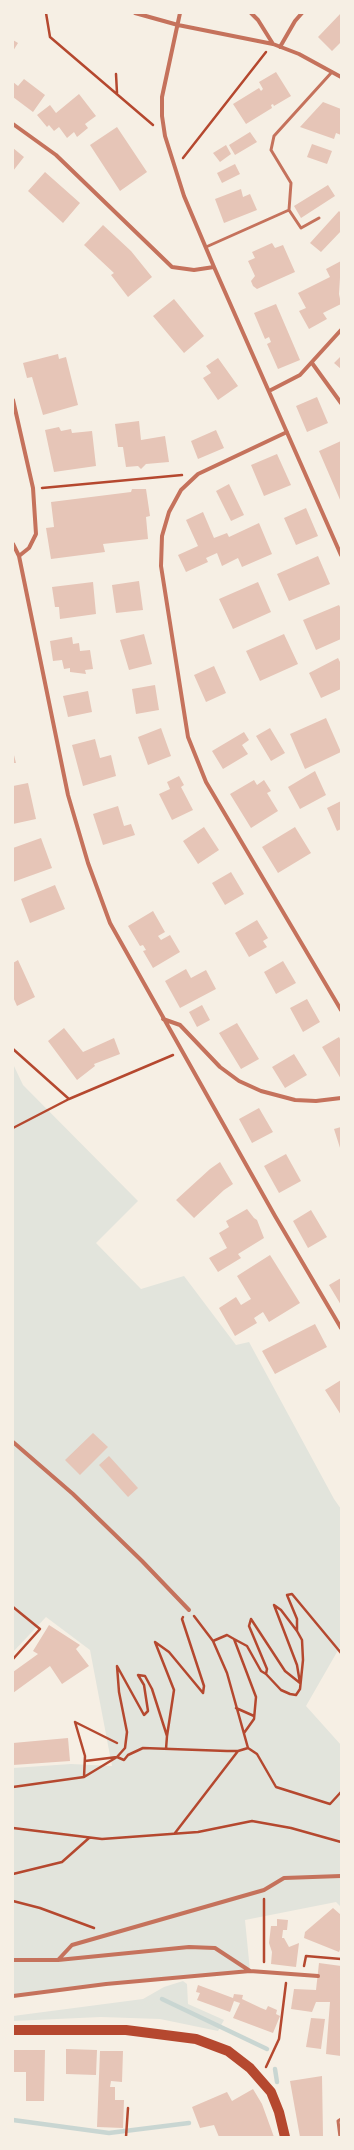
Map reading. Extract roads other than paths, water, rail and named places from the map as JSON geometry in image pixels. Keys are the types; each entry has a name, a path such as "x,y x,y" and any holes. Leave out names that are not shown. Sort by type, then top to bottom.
{"main road":[{"path":"13,2030 126,2030 196,2039 228,2051 250,2068 270,2092 279,2112 285,2137"}],"street":[{"path":"135,13 178,25 273,44 299,54 341,77"},
{"path":"180,13 162,97 162,116 165,136 184,196 341,555"},
{"path":"250,13 258,20 273,44"},
{"path":"280,47 295,21 302,13"},
{"path":"13,124 56,155 172,267 194,270 214,267"},
{"path":"269,391 300,375 341,330"},
{"path":"312,363 341,403"},
{"path":"13,400 33,488 36,534 29,548 19,556"},
{"path":"287,432 198,474 178,495 169,512 162,536 161,566 188,737 206,782 341,1010"},
{"path":"13,544 19,556 68,795 88,863 110,923 341,1328"},
{"path":"163,1018 180,1024 220,1067 239,1081 261,1091 295,1100 316,1101 341,1098"},
{"path":"13,1442 73,1494 189,1610"},
{"path":"58,1960 72,1945 264,1890 284,1878 341,1876"},
{"path":"13,1960 58,1960 189,1947 215,1948 250,1972"},
{"path":"13,1996 106,1984 250,1972 318,1976"}],"lane":[{"path":"319,218 302,228 289,210 291,182 271,150 274,136 332,72"},
{"path":"206,247 289,210"},
{"path":"340,2137 338,2121 341,2119"}],"waterway":[{"path":"162,1999 267,2049"},
{"path":"275,2069 277,2082"},
{"path":"13,2120 109,2133 189,2123"}]}
